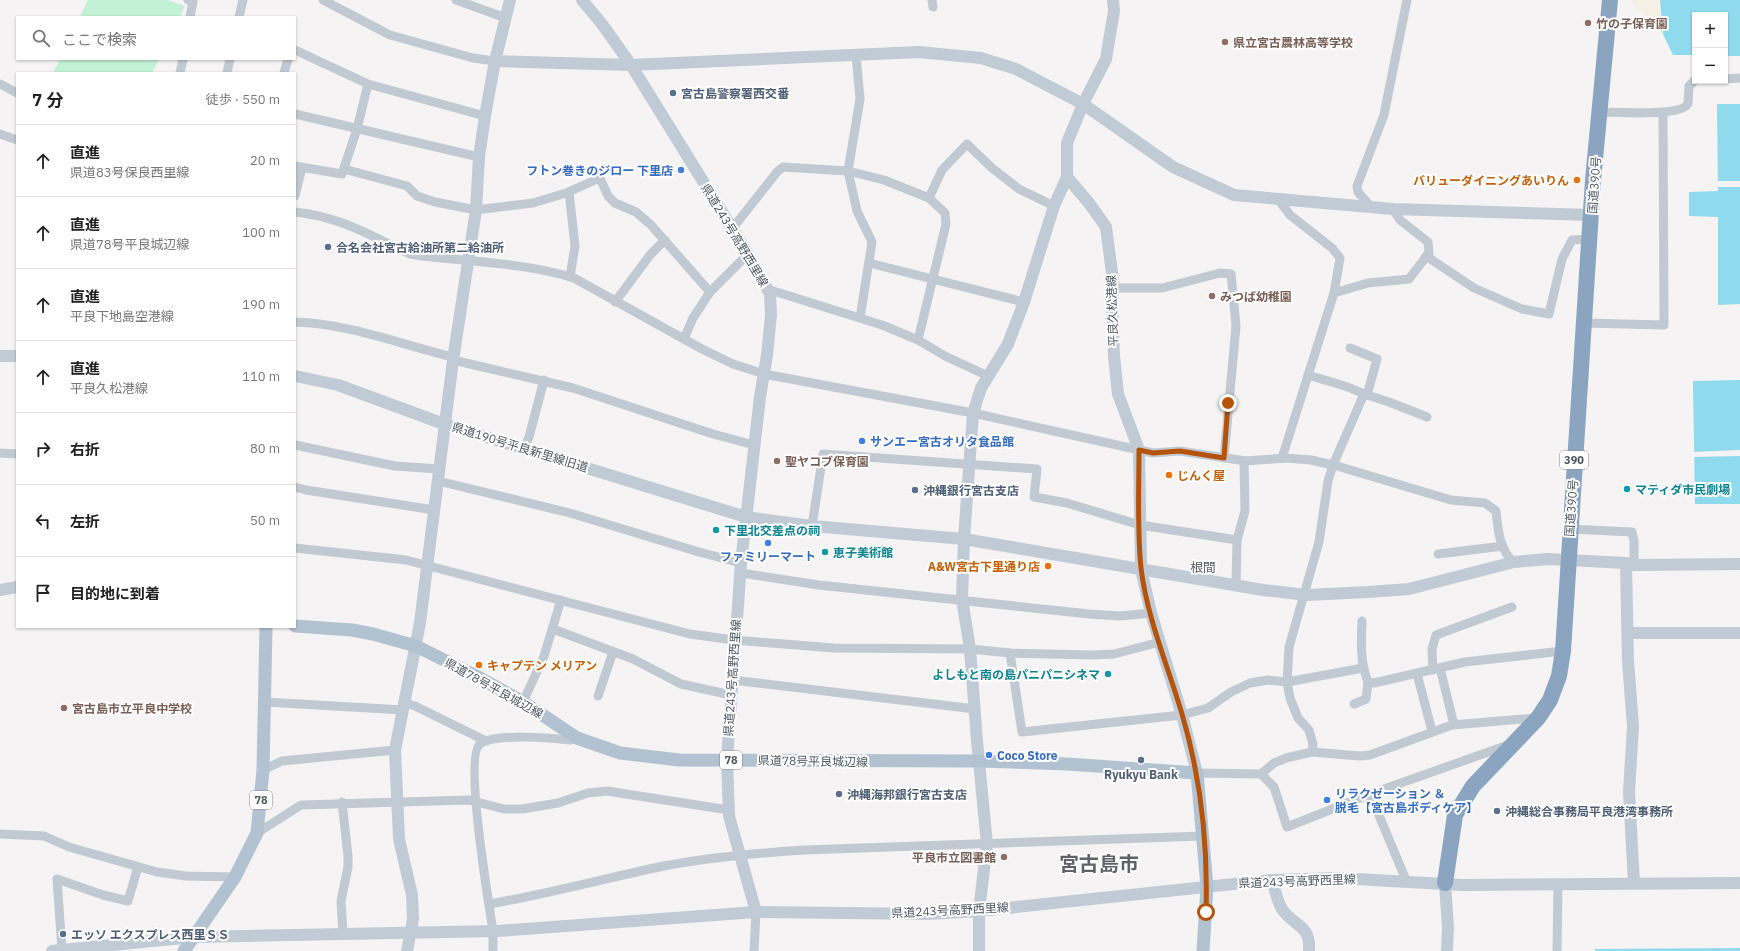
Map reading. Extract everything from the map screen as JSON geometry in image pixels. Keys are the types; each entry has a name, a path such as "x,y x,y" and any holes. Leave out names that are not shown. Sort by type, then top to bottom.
{"highway":[{"name":"国道390号","path":"1445,883 1455,815 1472,786 1512,743 1538,718 1550,700 1557,682 1563,651 1591,215 1610,0"}],"main road":[{"name":"県道78号平良城辺線","path":"296,626 352,630 391,638 416,646 523,702 577,738 620,753 679,760 1067,764 1197,773"},
{"name":"78","path":"184,951 235,877 257,833 263,770 266,628"},
{"path":"1197,773 1207,887 1203,951"}],"street":[{"path":"188,0 193,2 190,16"},
{"path":"239,16 243,0"},
{"path":"323,0 336,3 390,35 473,58 495,61 631,65 919,52 950,53 981,58 1016,69 1083,104 1173,167 1234,195 1393,208 1591,215"},
{"path":"456,0 506,18"},
{"path":"407,951 413,919 412,895 399,839 395,750 416,646 439,475 444,424 476,210 479,157 485,116 495,61 510,0"},
{"name":"県道243号高野西里線","path":"582,0 602,24 631,65 748,254 770,294 771,315 754,445 734,640 727,760 729,810 739,854 756,912 928,914 979,911 1272,880 1338,878 1406,880 1462,885 1740,883"},
{"path":"979,951 979,911 987,844 970,649 962,599 964,539 970,465 972,413 981,388 1008,344 1024,302 1054,206 1067,176 1068,143 1083,104 1106,59 1114,12 1113,0"},
{"path":"1370,206 1358,192 1357,186 1384,115 1407,0"},
{"path":"296,50 368,84 485,116"},
{"path":"856,55 860,99 848,171 857,212 872,242 860,318"},
{"path":"180,72 182,60"},
{"path":"227,72 230,60"},
{"path":"284,72 288,60"},
{"path":"1728,79 1740,78"},
{"path":"1599,112 1662,112 1687,107 1689,86 1692,83"},
{"path":"0,84 16,93"},
{"path":"296,186 298,167 342,174 357,129 368,84"},
{"path":"1584,323 1664,325 1662,112"},
{"path":"296,114 479,157"},
{"path":"0,134 16,140"},
{"path":"928,198 942,170 967,144 992,168 1019,189 1054,206"},
{"path":"732,229 777,172 784,168 848,171 884,180 928,198 945,213 947,218 918,340"},
{"path":"344,169 407,186 417,196 435,202 476,210 533,203 569,192 600,178 608,196 615,203 636,212 651,225 710,292"},
{"name":"平良久松港線","path":"1067,176 1106,227 1114,288 1112,297 1114,356 1118,394 1139,450 1141,569 1151,613 1182,715 1197,773"},
{"path":"569,192 575,246 570,277"},
{"path":"1278,199 1290,215 1332,248 1340,258 1334,293 1282,458"},
{"path":"1334,293 1368,283 1409,279 1429,253 1428,242 1400,220 1393,208"},
{"path":"296,212 329,217 343,222 410,254 505,264 570,277 586,284 615,302 733,364 764,374 972,413 1153,453 1180,451 1244,461 1282,458 1311,460 1333,465 1451,500 1485,503 1496,511 1499,537 1507,557 1514,562"},
{"path":"1426,256 1474,288 1522,309 1550,314 1562,259 1572,240 1590,239"},
{"path":"615,302 650,255 665,240"},
{"path":"684,339 693,318 710,292 748,254"},
{"path":"869,263 1024,302"},
{"path":"1114,288 1162,288 1220,273 1231,274 1236,326 1224,458"},
{"path":"767,289 860,318 918,340 945,356 988,376"},
{"path":"296,322 324,323 379,336 453,359 544,380 601,396 707,432 754,445"},
{"path":"1312,752 1313,744 1309,730 1298,718 1290,698 1287,682 1289,647 1319,542 1328,481 1333,465 1365,395 1377,359 1350,348"},
{"path":"0,356 16,356"},
{"path":"1308,375 1348,387 1365,395 1427,418"},
{"name":"県道190号平良新里線旧道","path":"296,376 338,385 444,424 705,506 746,517 812,526 964,539 1236,586 1304,595 1409,589 1514,562 1548,559 1630,564 1740,564"},
{"path":"524,448 529,437 544,380"},
{"path":"296,445 439,475 732,562 741,568 819,585 962,599 1089,614 1120,616 1151,613"},
{"path":"0,453 16,454"},
{"path":"812,526 823,454 1037,469 1034,497 1068,503 1140,525 1237,540"},
{"path":"1236,586 1237,540 1245,511 1244,461"},
{"path":"296,487 434,510"},
{"path":"1570,529 1632,532 1634,541 1630,564 1628,632 1633,726 1630,792 1634,883"},
{"path":"1438,554 1503,546"},
{"path":"296,548 390,558 427,565 690,634 734,640 834,648 970,649 1010,653 1114,654 1160,642"},
{"path":"0,590 16,587"},
{"path":"523,702 544,656 561,600"},
{"path":"1454,725 1432,649 1436,635 1512,607"},
{"path":"1354,704 1366,699 1368,682 1363,668 1360,644 1362,621"},
{"path":"553,629 633,659 680,684 731,695"},
{"path":"1628,632 1740,633"},
{"path":"1368,682 1374,683 1465,662 1563,651"},
{"path":"598,696 613,652"},
{"path":"1010,653 1022,732 1182,715 1208,708 1250,683 1268,680 1287,682 1363,668"},
{"path":"1417,674 1432,731"},
{"path":"732,680 975,709"},
{"path":"265,702 415,706 486,741"},
{"path":"1197,773 1261,774 1274,763 1286,758 1312,752 1360,756 1370,755 1432,731 1454,725 1538,718"},
{"path":"493,951 493,931 474,802 473,759 478,745 486,741 512,738 570,740 577,738"},
{"path":"1261,774 1274,787 1287,827 1370,794 1512,743"},
{"path":"263,770 282,761 395,750"},
{"path":"257,833 301,805 342,802 447,800 474,802 504,809 522,809 558,802 588,793 607,791 729,810"},
{"path":"1370,794 1406,880"},
{"path":"342,802 348,856 348,867 341,901 342,935"},
{"path":"0,834 44,836 69,847 138,868 186,876 235,877"},
{"path":"489,904 544,894 665,866 739,854 804,850 1203,836"},
{"path":"138,868 128,901 103,895 56,879 57,951 193,937 493,931 756,912 754,951"},
{"path":"1272,880 1282,908 1303,927 1308,934 1309,951"},
{"path":"1445,883 1448,928 1447,951"},
{"path":"1558,884 1558,951"}],"green space":[{"path":"88,0 167,0 185,6 180,16 80,16"},
{"path":"60,60 158,60 152,72 54,72"}],"sand":[{"path":"1631,0 1660,0 1663,34 1648,26 1643,11 1636,10"}],"water":[{"path":"1660,0 1740,0 1740,56 1728,56 1728,12 1692,12 1692,55 1673,55 1663,34"},
{"path":"1717,104 1740,104 1740,304 1718,305 1718,217 1689,216 1689,192 1718,191"},
{"path":"1740,380 1740,504 1695,504 1693,381"},
{"path":"1740,948 1740,951 1595,951 1595,949"}],"pier":[{"path":"1717,181 1740,181 1740,187 1717,187"},
{"path":"1740,450 1740,456 1692,457 1692,452"}],"place":[{"name":"竹の子保育園","path":"1588,23"},
{"name":"県立宮古農林高等学校","path":"1225,42"},
{"name":"宮古島警察署西交番","path":"673,93"},
{"name":"フトン巻きのジロー 下里店","path":"681,170"},
{"name":"バリューダイニングあいりん","path":"1577,180"},
{"name":"合名会社宮古給油所第二給油所","path":"328,247"},
{"name":"みつば幼稚園","path":"1212,296"},
{"name":"サンエー宮古オリタ食品館","path":"862,441"},
{"name":"聖ヤコブ保育園","path":"777,461"},
{"name":"じんく屋","path":"1169,475"},
{"name":"マティダ市民劇場","path":"1627,489"},
{"name":"沖縄銀行宮古支店","path":"915,490"},
{"name":"下里北交差点の祠","path":"716,530"},
{"name":"ファミリーマート","path":"768,543"},
{"name":"恵子美術館","path":"825,552"},
{"name":"A&W宮古下里通り店","path":"1048,566"},
{"name":"キャプテン メリアン","path":"479,665"},
{"name":"よしもと南の島パニパニシネマ","path":"1108,674"},
{"name":"宮古島市立平良中学校","path":"64,708"},
{"name":"Coco Store","path":"989,755"},
{"name":"Ryukyu Bank","path":"1141,760"},
{"name":"沖縄海邦銀行宮古支店","path":"839,794"},
{"name":"リラクゼーション ＆ 脱毛【宮古島ボディケア】","path":"1327,800"},
{"name":"沖縄総合事務局平良港湾事務所","path":"1497,811"},
{"name":"平良市立図書館","path":"1004,857"},
{"name":"エッソ エクスプレス西里ＳＳ","path":"63,934"}],"district":[{"name":"根間","path":"1203,567"},
{"name":"宮古島市","path":"1099,863"}],"route":[{"path":"1206,912 1207,887 1197,773 1192,748 1151,613 1141,569 1139,450 1153,453 1180,451 1224,458 1228,403"}]}
